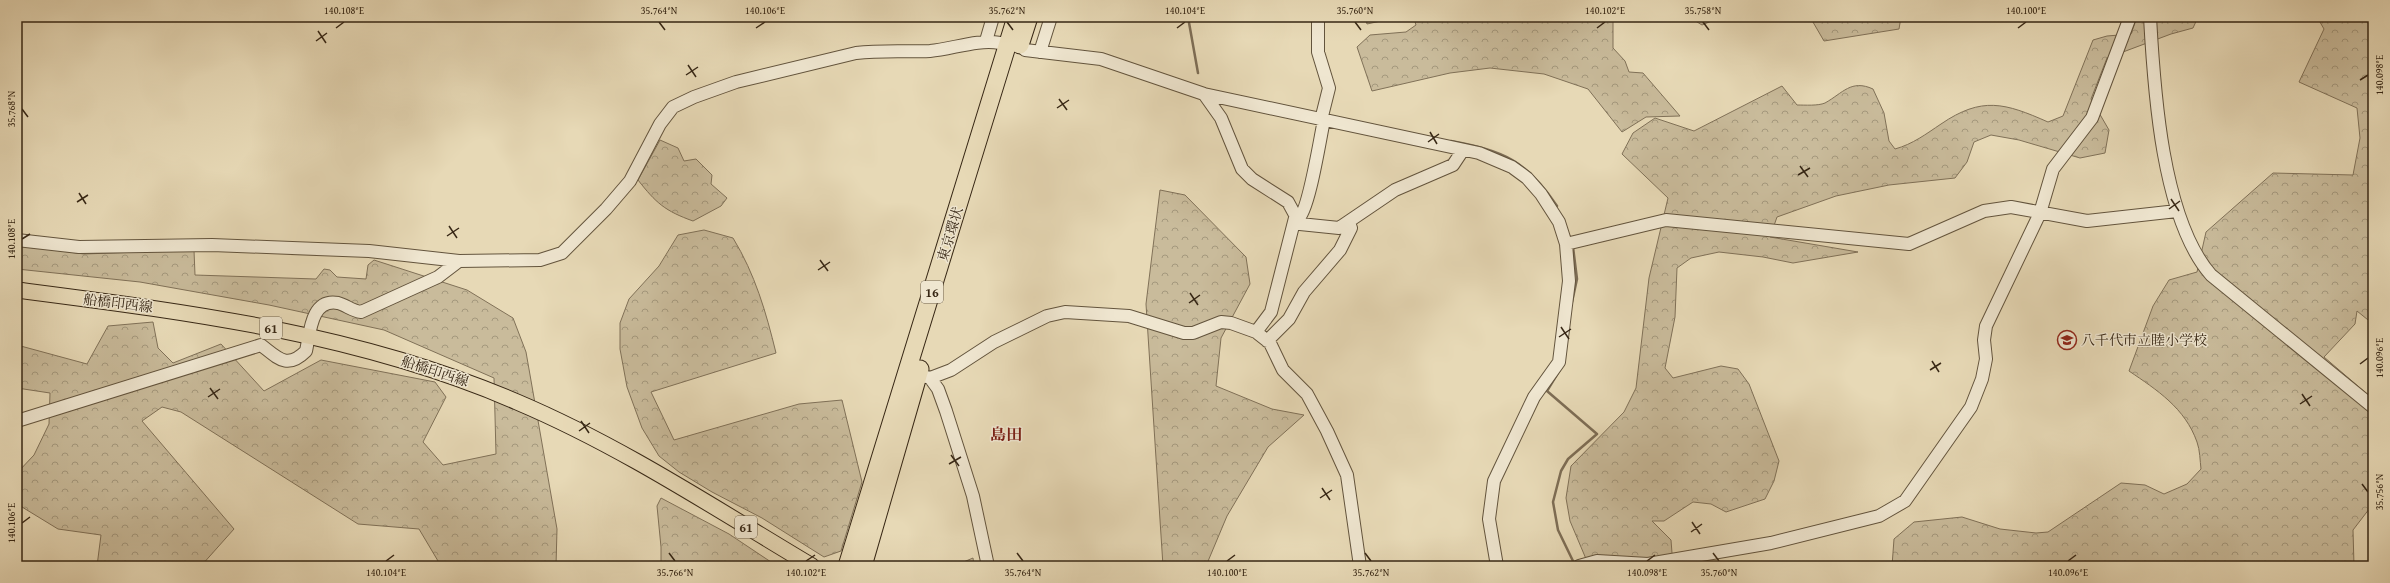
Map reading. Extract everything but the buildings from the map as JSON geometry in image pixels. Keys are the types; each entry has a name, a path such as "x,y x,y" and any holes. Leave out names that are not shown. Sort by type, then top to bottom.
{"highway":[{"name":"東京環状","path":"847,566 907,392 948,257 1016,17"},
{"name":"東京環状","path":"863,566 907,392 924,376 948,257 1029,17"}],"main road":[{"name":"船橋印西線","path":"17,290 176,310 310,336 434,370 517,402 596,439 812,566"}],"street":[{"path":"986,41 993,17"},
{"path":"1040,52 1051,17"},
{"path":"1297,216 1302,216 1307,200 1329,88 1318,52 1318,17"},
{"path":"1579,566 1597,561 1648,564 1771,543 1879,516 1905,501 1971,407 1982,379 1986,359 1984,340 1986,326 2040,213 2053,168 2092,118 2130,17"},
{"path":"2150,17 2160,127 2177,211 2191,246 2211,276 2373,407"},
{"path":"17,240 78,247 173,244 335,250 459,261 540,260 562,253 588,229 630,181 666,114 673,107 694,97 764,74 856,53 876,51 930,51 986,41 1000,43"},
{"path":"1025,50 1101,59 1204,94 1491,157 1512,167 1527,178 1554,212 1566,244 1569,281 1559,362 1534,398 1494,481 1489,519 1497,566"},
{"path":"1204,94 1221,118 1242,169 1252,179 1288,202 1300,224 1330,228 1339,228 1348,224 1377,200 1395,190 1453,165 1463,150"},
{"path":"1566,244 1666,220 1909,244 1997,208 2011,207 2087,221 2177,211"},
{"path":"1256,332 1271,312 1297,216"},
{"path":"1267,341 1289,319 1304,292 1340,250 1352,228 1348,224"},
{"path":"17,421 261,345 276,358 284,361 292,361 306,351 318,309 324,304 339,303 361,312 438,277 459,261"},
{"path":"924,376 951,370 994,342 1048,316 1065,312 1129,316 1184,333 1193,333 1221,322 1242,325 1256,332 1267,341 1283,370 1307,394 1347,475 1360,566"},
{"path":"924,376 938,389 968,482 988,566"}],"green space":[{"path":"1364,17 1613,17 1613,48 1625,61 1629,72 1643,73 1680,116 1646,117 1622,132 1588,89 1544,74 1490,68 1450,73 1372,91 1357,47 1370,35 1406,32 1416,25 1414,19 1390,19 1367,24"},
{"path":"1689,17 1721,17 1702,25"},
{"path":"1810,17 1901,17 1899,29 1824,41"},
{"path":"2137,17 2198,17 2193,28 2171,34 2107,58 2091,99 2109,130 2105,153 2080,158 2019,140 1991,135 1974,142 1967,162 1955,178 1889,185 1836,196 1777,217 1770,237 1858,252 1793,263 1763,257 1719,252 1691,258 1677,268 1675,317 1665,368 1673,378 1721,366 1738,369 1749,384 1779,461 1774,481 1765,499 1726,512 1711,504 1693,502 1664,521 1652,521 1671,540 1673,566 1589,566 1570,521 1566,498 1571,466 1624,412 1636,388 1649,278 1668,198 1622,154 1633,133 1655,118 1694,131 1782,86 1797,105 1815,105 1825,103 1853,86 1865,86 1873,89 1884,113 1889,141 1895,149 1914,142 1956,115 1969,109 1982,106 1994,105 2019,110 2048,122 2063,116 2093,40 2107,36 2131,34"},
{"path":"2317,17 2373,17 2373,324 2357,311 2355,324 2324,357 2373,399 2373,504 2353,530 2354,566 1892,566 1894,539 1914,522 1962,517 2000,529 2036,533 2048,532 2121,483 2145,485 2164,494 2187,484 2201,469 2198,445 2192,430 2185,419 2160,393 2129,371 2153,306 2169,280 2197,272 2206,232 2273,173 2353,175 2360,138 2357,108 2299,82 2324,29"},
{"path":"660,140 678,148 684,161 696,159 712,175 711,184 727,198 721,206 693,221 668,210 650,195 638,180"},
{"path":"1160,190 1185,195 1246,257 1250,284 1221,338 1216,386 1272,409 1304,415 1268,447 1227,516 1206,566 1163,566 1146,304"},
{"path":"704,230 733,238 754,279 776,353 651,392 674,440 799,404 842,400 862,482 841,551 824,557 762,518 712,492 679,472 659,456 642,428 627,387 620,349 620,323 629,299 659,266 678,235"},
{"path":"17,245 84,254 194,250 195,275 316,279 324,269 330,270 337,277 366,279 368,265 374,260 467,290 513,318 526,352 557,529 556,566 441,566 419,529 358,524 181,412 162,407 142,421 234,529 201,566 97,566 101,535 58,529 22,507 17,496 17,473 34,455 49,424 50,393 17,388 17,345 87,364 108,326 153,322 158,348 173,363 221,344 264,391 321,360 435,382 446,397 423,442 443,465 496,454 494,378 384,330 269,305 140,282 17,269"},
{"path":"661,498 729,534 777,566 661,566 661,547 657,506"},
{"path":"973,558 974,566 954,566"}],"waterway":[{"path":"1188,17 1198,73"},
{"path":"1451,141 1486,149 1512,160 1535,178 1546,190 1557,206"},
{"path":"1572,302 1577,279 1573,247"},
{"path":"1564,363 1547,391 1597,434 1568,459 1561,471 1553,502 1558,530 1573,561"}],"place":[{"name":"八千代市立睦小学校","path":"2067,340"}],"district":[{"name":"島田","path":"1006,434"}]}
